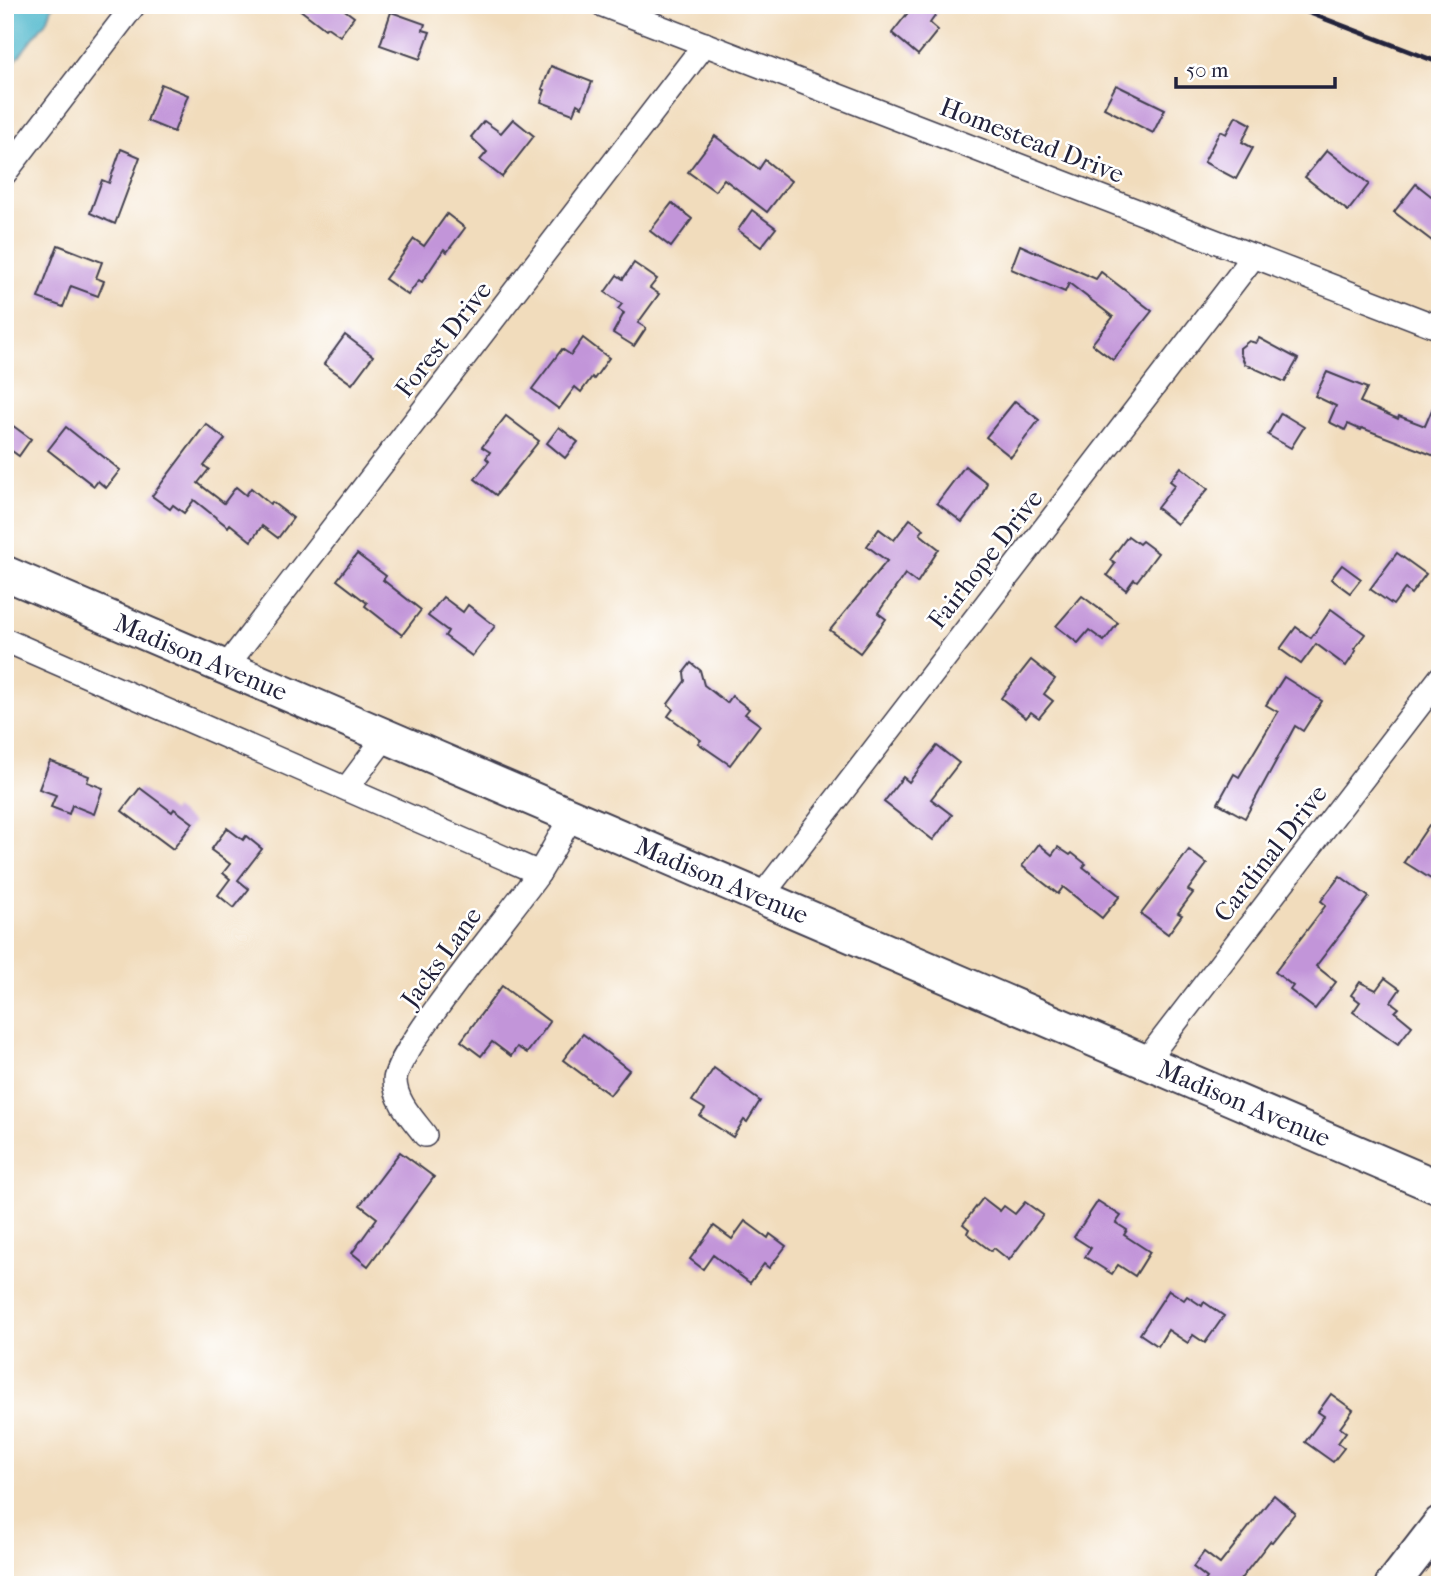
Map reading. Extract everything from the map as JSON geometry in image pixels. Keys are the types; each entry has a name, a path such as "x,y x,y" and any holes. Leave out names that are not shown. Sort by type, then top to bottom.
{"main road":[{"name":"Madison Avenue","path":"5,573 1440,1188"},
{"path":"1392,1585 1440,1522"}],"street":[{"path":"5,173 134,5"},
{"name":"Homestead Drive","path":"603,5 1440,328"},
{"name":"Forest Drive","path":"225,668 705,44"},
{"name":"Fairhope Drive","path":"761,897 1254,256"},
{"path":"5,640 539,873"},
{"name":"Cardinal Drive","path":"1145,1062 1440,678"},
{"path":"347,788 386,736"},
{"name":"Jacks Lane","path":"425,1135 404,1107 398,1094 396,1071 432,1015 539,873 572,816"}],"water":[{"path":"5,5 53,5 48,19 12,65 5,60"}],"building":[{"path":"294,5 338,5 354,17 340,36 327,27 325,29"},
{"path":"914,5 943,5 930,23 938,30 918,55 892,33"},
{"path":"391,12 425,24 423,30 430,32 420,59 380,45"},
{"path":"551,66 592,82 582,107 577,104 573,114 541,102 545,90 542,89"},
{"path":"161,84 188,95 174,132 147,121"},
{"path":"1116,85 1165,109 1153,133 1104,108"},
{"path":"1236,116 1251,124 1242,142 1253,148 1236,179 1204,162 1220,131 1226,134"},
{"path":"513,119 534,136 502,177 480,160 487,152 471,137 484,121 501,133"},
{"path":"715,136 759,169 765,160 791,181 767,212 724,179 715,191 688,172"},
{"path":"121,149 140,157 115,224 90,213 102,180 109,183"},
{"path":"1327,150 1369,184 1348,211 1305,177"},
{"path":"1416,184 1440,203 1440,247 1394,212"},
{"path":"672,203 692,219 671,247 650,231"},
{"path":"752,210 776,228 761,247 738,230"},
{"path":"447,214 465,228 447,252 444,249 422,282 419,280 408,295 385,279 414,239 424,246"},
{"path":"58,245 102,262 96,278 104,281 98,296 71,286 63,307 38,298"},
{"path":"1020,245 1096,279 1101,272 1152,311 1113,360 1092,344 1113,317 1069,283 1065,292 1011,269"},
{"path":"634,263 657,279 650,288 659,294 638,323 646,328 634,346 613,333 624,313 618,309 622,304 605,292 617,275 623,279"},
{"path":"345,335 373,356 352,384 324,364"},
{"path":"583,338 609,358 594,379 592,377 581,392 575,387 559,409 532,389 562,349 571,355"},
{"path":"1259,338 1298,359 1285,382 1245,364 1240,348 1249,341 1256,343"},
{"path":"1327,372 1367,388 1360,402 1398,419 1399,416 1425,426 1440,391 1440,458 1362,428 1361,430 1348,424 1345,430 1329,422 1336,406 1315,396"},
{"path":"1015,401 1039,420 1011,457 986,437"},
{"path":"1281,413 1304,427 1291,448 1268,435"},
{"path":"506,416 539,441 496,495 475,479 489,461 486,458 490,452 482,447"},
{"path":"5,420 31,439 19,456 5,446"},
{"path":"206,424 225,439 204,466 209,469 198,483 224,503 236,487 246,495 251,488 270,504 272,502 293,518 278,538 262,526 251,541 194,500 184,513 173,505 170,509 152,496"},
{"path":"66,427 120,470 106,488 98,481 94,486 48,450"},
{"path":"559,427 578,442 565,458 547,443"},
{"path":"965,466 987,483 981,497 962,522 937,503"},
{"path":"1181,467 1208,489 1177,524 1157,508 1175,485 1170,481"},
{"path":"910,519 924,529 920,534 939,549 917,583 905,574 878,613 886,619 860,653 830,630 887,561 867,546 879,529 894,540"},
{"path":"1128,536 1139,544 1142,541 1158,553 1137,581 1134,579 1126,590 1107,575 1115,564 1110,560"},
{"path":"1397,553 1426,574 1411,594 1405,589 1393,605 1370,589"},
{"path":"357,554 386,576 383,580 421,610 402,635 337,580"},
{"path":"1342,565 1361,579 1350,593 1331,579"},
{"path":"1082,596 1118,623 1104,641 1089,630 1078,643 1056,626"},
{"path":"443,597 463,612 468,605 495,626 472,656 445,636 448,631 428,616"},
{"path":"1331,609 1365,634 1346,666 1316,644 1301,664 1280,649 1296,627 1311,638"},
{"path":"1031,660 1055,679 1044,694 1053,701 1039,718 1031,712 1026,718 1001,698"},
{"path":"691,663 700,670 704,685 727,703 732,696 749,709 745,714 760,725 730,765 698,743 701,740 668,716 673,709 668,704 685,681 684,672"},
{"path":"1284,677 1322,701 1303,731 1295,726 1245,818 1218,803 1234,774 1239,777 1278,712 1266,705"},
{"path":"937,746 959,763 931,799 952,815 933,840 884,802 903,777 909,782"},
{"path":"50,761 89,776 87,782 103,788 94,814 72,805 69,814 51,807 56,795 39,789"},
{"path":"140,788 172,812 174,809 193,823 173,849 122,811"},
{"path":"1429,825 1440,832 1440,882 1404,862"},
{"path":"227,828 243,840 246,836 262,849 238,880 249,889 234,908 218,895 230,879 223,873 230,864 211,850"},
{"path":"1039,844 1052,855 1058,847 1070,855 1072,853 1086,864 1083,867 1120,896 1102,918 1063,887 1058,894 1022,866"},
{"path":"1189,850 1207,864 1188,890 1193,893 1178,913 1182,915 1168,934 1141,914"},
{"path":"1340,876 1369,897 1316,966 1336,982 1315,1009 1290,990 1293,986 1275,972 1326,905 1321,901"},
{"path":"1385,978 1400,989 1391,1002 1399,1008 1395,1012 1412,1026 1398,1044 1353,1012 1360,1002 1351,995 1360,982 1376,990"},
{"path":"502,986 550,1022 527,1053 517,1047 511,1056 492,1042 481,1056 461,1041"},
{"path":"583,1034 629,1070 610,1095 563,1060"},
{"path":"714,1068 760,1101 747,1122 744,1120 733,1137 700,1116 705,1109 692,1101"},
{"path":"400,1152 434,1177 368,1266 352,1253 377,1218 360,1205"},
{"path":"983,1198 1000,1211 1004,1206 1015,1214 1025,1202 1043,1215 1009,1260 994,1248 991,1251 967,1233 969,1229 963,1224"},
{"path":"1098,1201 1121,1216 1116,1223 1127,1230 1124,1235 1150,1252 1135,1276 1118,1265 1112,1274 1085,1257 1091,1248 1074,1237"},
{"path":"745,1221 768,1238 770,1234 786,1246 769,1268 764,1264 750,1283 713,1255 703,1269 690,1259 714,1226 732,1239"},
{"path":"1169,1290 1184,1300 1187,1296 1202,1306 1204,1302 1224,1316 1205,1343 1193,1335 1188,1343 1168,1330 1158,1346 1140,1334"},
{"path":"1331,1394 1353,1410 1340,1428 1346,1432 1338,1443 1344,1448 1333,1462 1305,1442 1324,1416 1318,1412"},
{"path":"1274,1495 1295,1513 1272,1542 1270,1541 1236,1585 1202,1585 1207,1578 1193,1567 1204,1552 1220,1564"}],"railway":[{"path":"1289,5 1440,63"}]}
